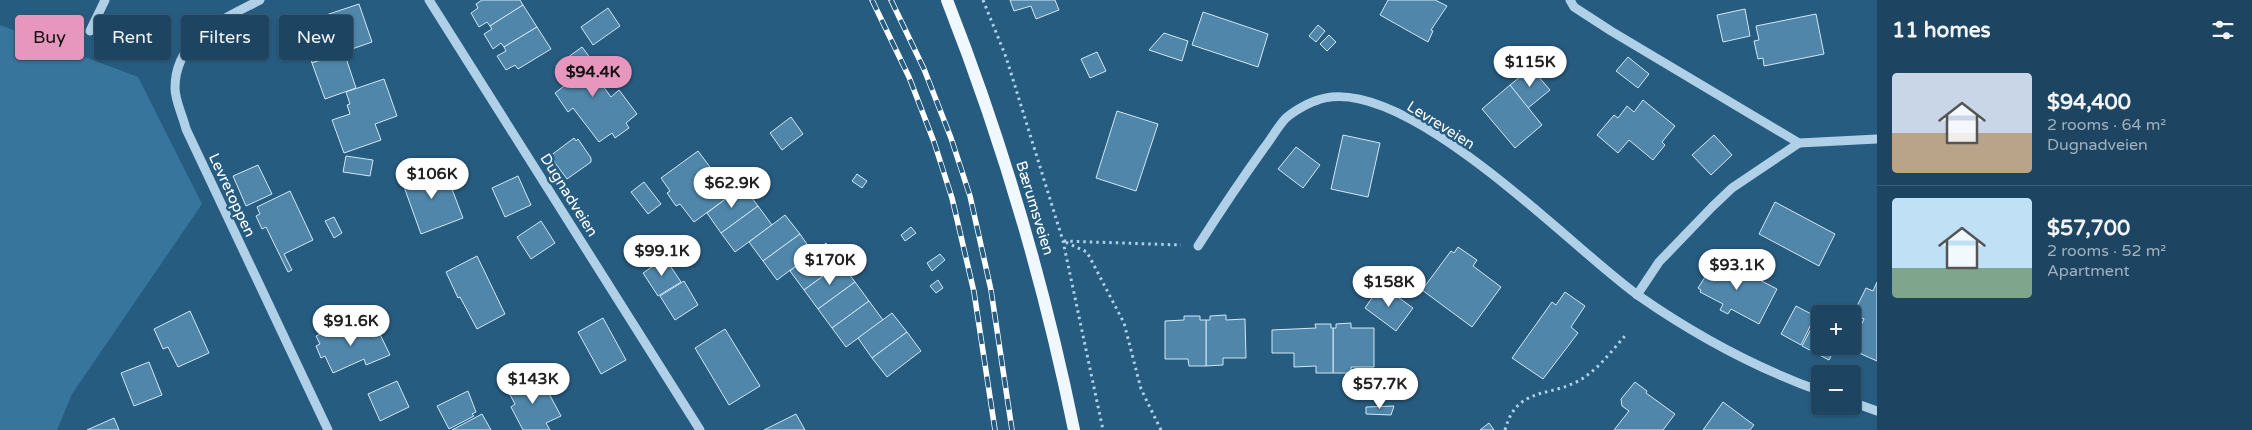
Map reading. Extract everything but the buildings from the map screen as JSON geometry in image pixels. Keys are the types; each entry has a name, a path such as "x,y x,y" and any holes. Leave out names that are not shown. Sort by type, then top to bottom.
{"main road":[{"name":"Bærumsveien","path":"948,0 977,78 1020,213 1042,292 1074,430"}],"street":[{"path":"90,31 105,0"},
{"name":"Levretoppen","path":"260,0 210,26 187,48 177,64 175,90 186,129 328,430"},
{"name":"Dugnadveien","path":"429,0 700,430"},
{"path":"1570,0 1574,7 1611,31 1799,143"},
{"name":"Levreveien","path":"1198,246 1247,171 1286,118 1315,100 1347,96 1389,109 1429,130 1514,191 1637,295 1694,332 1734,354 1811,387"},
{"path":"1637,295 1659,262 1712,207 1739,183 1799,143 1877,139"},
{"path":"1861,405 1877,411"}],"path":[{"path":"983,0 1006,57 1063,241 1103,430"},
{"path":"1063,241 1198,246"},
{"path":"1063,241 1087,252 1124,323 1140,388 1161,430"},
{"path":"1504,430 1509,413 1520,402 1528,397 1543,395 1567,387 1590,374 1625,336"}],"shaded area":[{"path":"0,25 15,31 15,60 84,60 84,57 138,77 202,204 72,394 57,430 0,430"}],"railway":[{"path":"872,0 909,77 934,142 952,198 974,292 995,430"},
{"path":"891,0 924,69 951,138 970,196 991,290 1012,430"}]}
